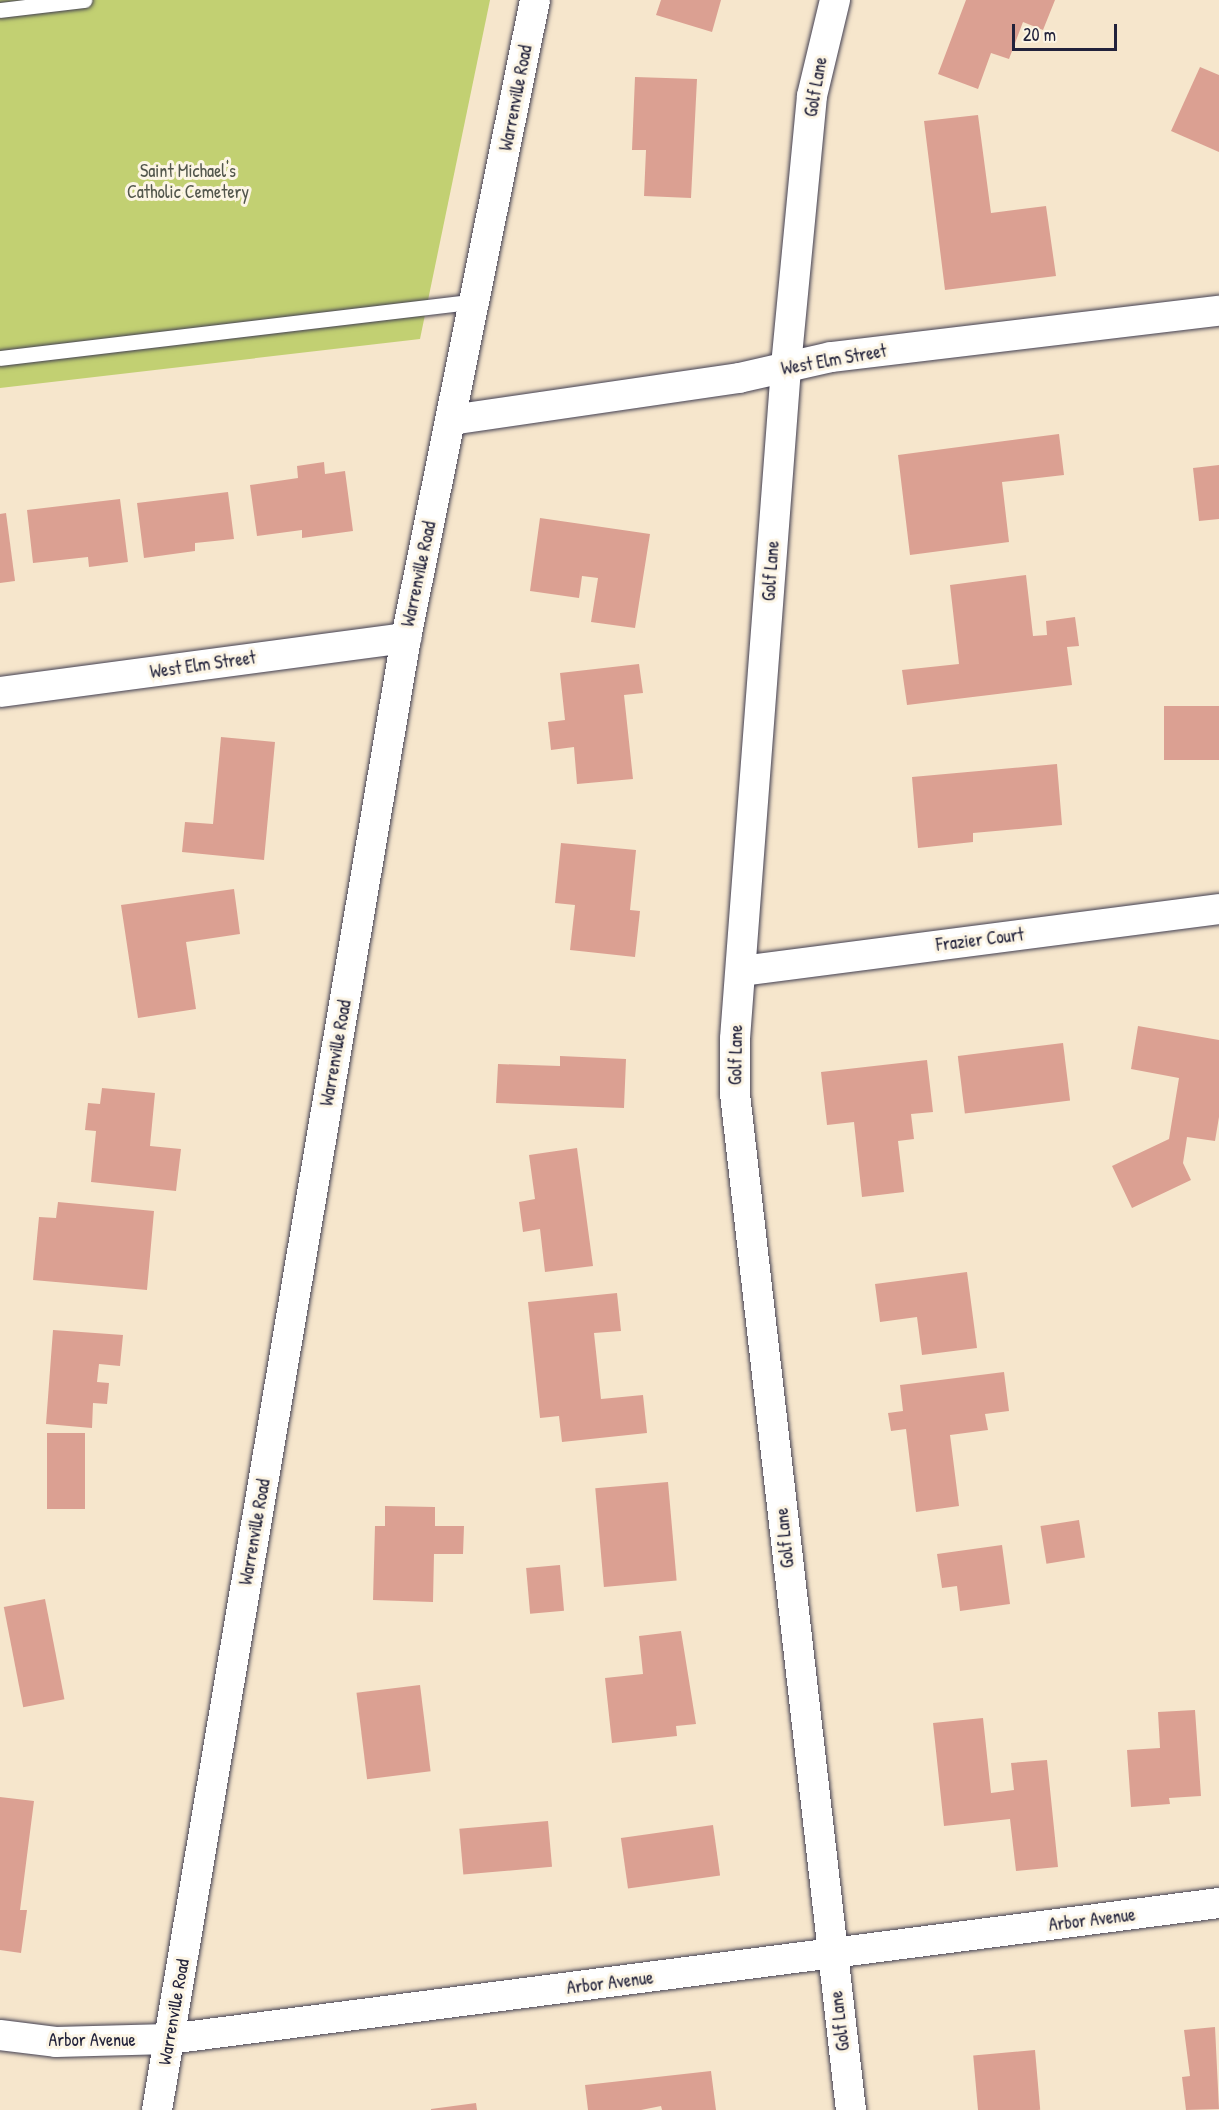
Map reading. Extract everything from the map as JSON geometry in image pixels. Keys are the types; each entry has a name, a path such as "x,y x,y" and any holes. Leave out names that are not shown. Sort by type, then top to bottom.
{"street":[{"name":"Warrenville Road","path":"157,2110 406,638 535,0"},
{"name":"Golf Lane","path":"835,0 812,96 786,368 742,971 735,1039 735,1094 850,2110"},
{"name":"West Elm Street","path":"451,420 786,368 831,357 1219,311"},
{"name":"West Elm Street","path":"0,692 406,638"},
{"name":"Frazier Court","path":"742,971 1219,909"},
{"name":"Arbor Avenue","path":"0,2035 56,2042 169,2039 1219,1903"}],"lane":[{"path":"0,10 84,0"},
{"path":"0,358 475,301"}],"green space":[{"name":"Saint Michael's Catholic Cemetery","path":"0,0 490,0 420,339 0,388"}],"building":[{"path":"661,0 721,0 712,32 656,15"},
{"path":"966,0 1055,0 1043,30 1023,22 1009,59 991,53 978,89 938,74"},
{"path":"1200,67 1219,75 1219,152 1171,131"},
{"path":"635,77 697,79 691,198 644,196 646,150 632,150"},
{"path":"978,115 991,213 1046,206 1056,276 945,290 924,121"},
{"path":"1059,434 1064,475 1002,482 1009,542 910,555 898,455"},
{"path":"324,462 325,474 345,471 353,531 302,538 302,530 257,536 250,485 298,478 297,466"},
{"path":"1219,465 1219,519 1199,521 1193,468"},
{"path":"228,492 234,539 195,543 195,551 144,558 137,503"},
{"path":"120,499 128,562 89,567 88,557 33,563 27,510"},
{"path":"6,513 15,581 0,583 0,514"},
{"path":"540,518 650,534 635,628 591,622 598,578 582,576 579,598 530,591"},
{"path":"1026,575 1033,636 1047,635 1046,621 1075,617 1079,646 1067,647 1072,685 907,705 902,670 959,664 950,585"},
{"path":"639,664 643,693 624,695 633,779 577,784 574,747 551,750 548,722 565,720 560,673"},
{"path":"1164,706 1219,706 1219,760 1164,760"},
{"path":"221,737 275,742 264,860 182,852 185,822 213,824"},
{"path":"1057,764 1062,825 973,833 973,842 918,848 912,777"},
{"path":"561,843 636,850 630,910 640,911 635,957 570,950 575,905 555,903"},
{"path":"234,889 240,934 186,942 196,1009 138,1018 121,905"},
{"path":"1138,1026 1219,1040 1219,1117 1215,1141 1187,1137 1183,1163 1191,1180 1132,1208 1112,1166 1169,1139 1179,1078 1131,1069"},
{"path":"1063,1043 1070,1101 965,1113 958,1056"},
{"path":"560,1056 626,1059 624,1108 496,1103 498,1064 560,1066"},
{"path":"927,1060 933,1112 911,1114 914,1139 898,1141 904,1192 862,1197 854,1122 827,1125 821,1072"},
{"path":"102,1088 155,1093 150,1146 181,1149 176,1191 91,1182 96,1131 85,1130 88,1103 100,1104"},
{"path":"577,1148 593,1266 545,1272 540,1229 523,1232 519,1202 535,1199 529,1155"},
{"path":"58,1202 154,1211 147,1290 33,1280 39,1217 56,1218"},
{"path":"967,1272 977,1348 922,1355 917,1317 880,1322 875,1284"},
{"path":"617,1293 621,1331 594,1333 601,1399 643,1395 647,1433 562,1442 559,1416 540,1418 528,1302"},
{"path":"53,1330 123,1335 120,1366 99,1364 97,1382 109,1383 107,1404 93,1403 92,1428 46,1424"},
{"path":"1004,1372 1009,1411 985,1414 988,1430 950,1435 959,1506 916,1512 906,1429 891,1431 888,1413 903,1411 900,1385"},
{"path":"47,1433 85,1433 85,1509 47,1509"},
{"path":"668,1482 677,1581 604,1587 595,1488"},
{"path":"385,1506 435,1507 435,1526 464,1526 463,1554 434,1554 433,1602 373,1600 375,1526 385,1526"},
{"path":"1079,1520 1085,1558 1046,1564 1040,1526"},
{"path":"1002,1545 1010,1604 960,1611 957,1586 942,1588 937,1554"},
{"path":"560,1565 564,1611 530,1614 526,1568"},
{"path":"45,1599 64,1699 23,1707 4,1607"},
{"path":"681,1631 696,1724 676,1726 677,1736 612,1743 605,1678 643,1674 639,1636"},
{"path":"420,1685 431,1771 367,1779 356,1693"},
{"path":"1195,1710 1201,1796 1169,1798 1170,1804 1131,1807 1127,1750 1160,1748 1158,1712"},
{"path":"983,1718 991,1793 1014,1790 1011,1763 1047,1760 1058,1867 1016,1871 1010,1819 944,1826 933,1723"},
{"path":"0,1797 34,1801 20,1910 27,1910 21,1953 0,1950"},
{"path":"548,1821 552,1867 463,1875 459,1829"},
{"path":"713,1825 720,1876 628,1888 621,1838"},
{"path":"1215,2027 1219,2109 1186,2110 1182,2077 1190,2076 1184,2030"},
{"path":"1035,2050 1040,2110 978,2110 973,2055"},
{"path":"711,2071 716,2110 662,2110 661,2106 641,2110 588,2110 585,2085"},
{"path":"476,2103 477,2110 431,2110 431,2109"}]}
